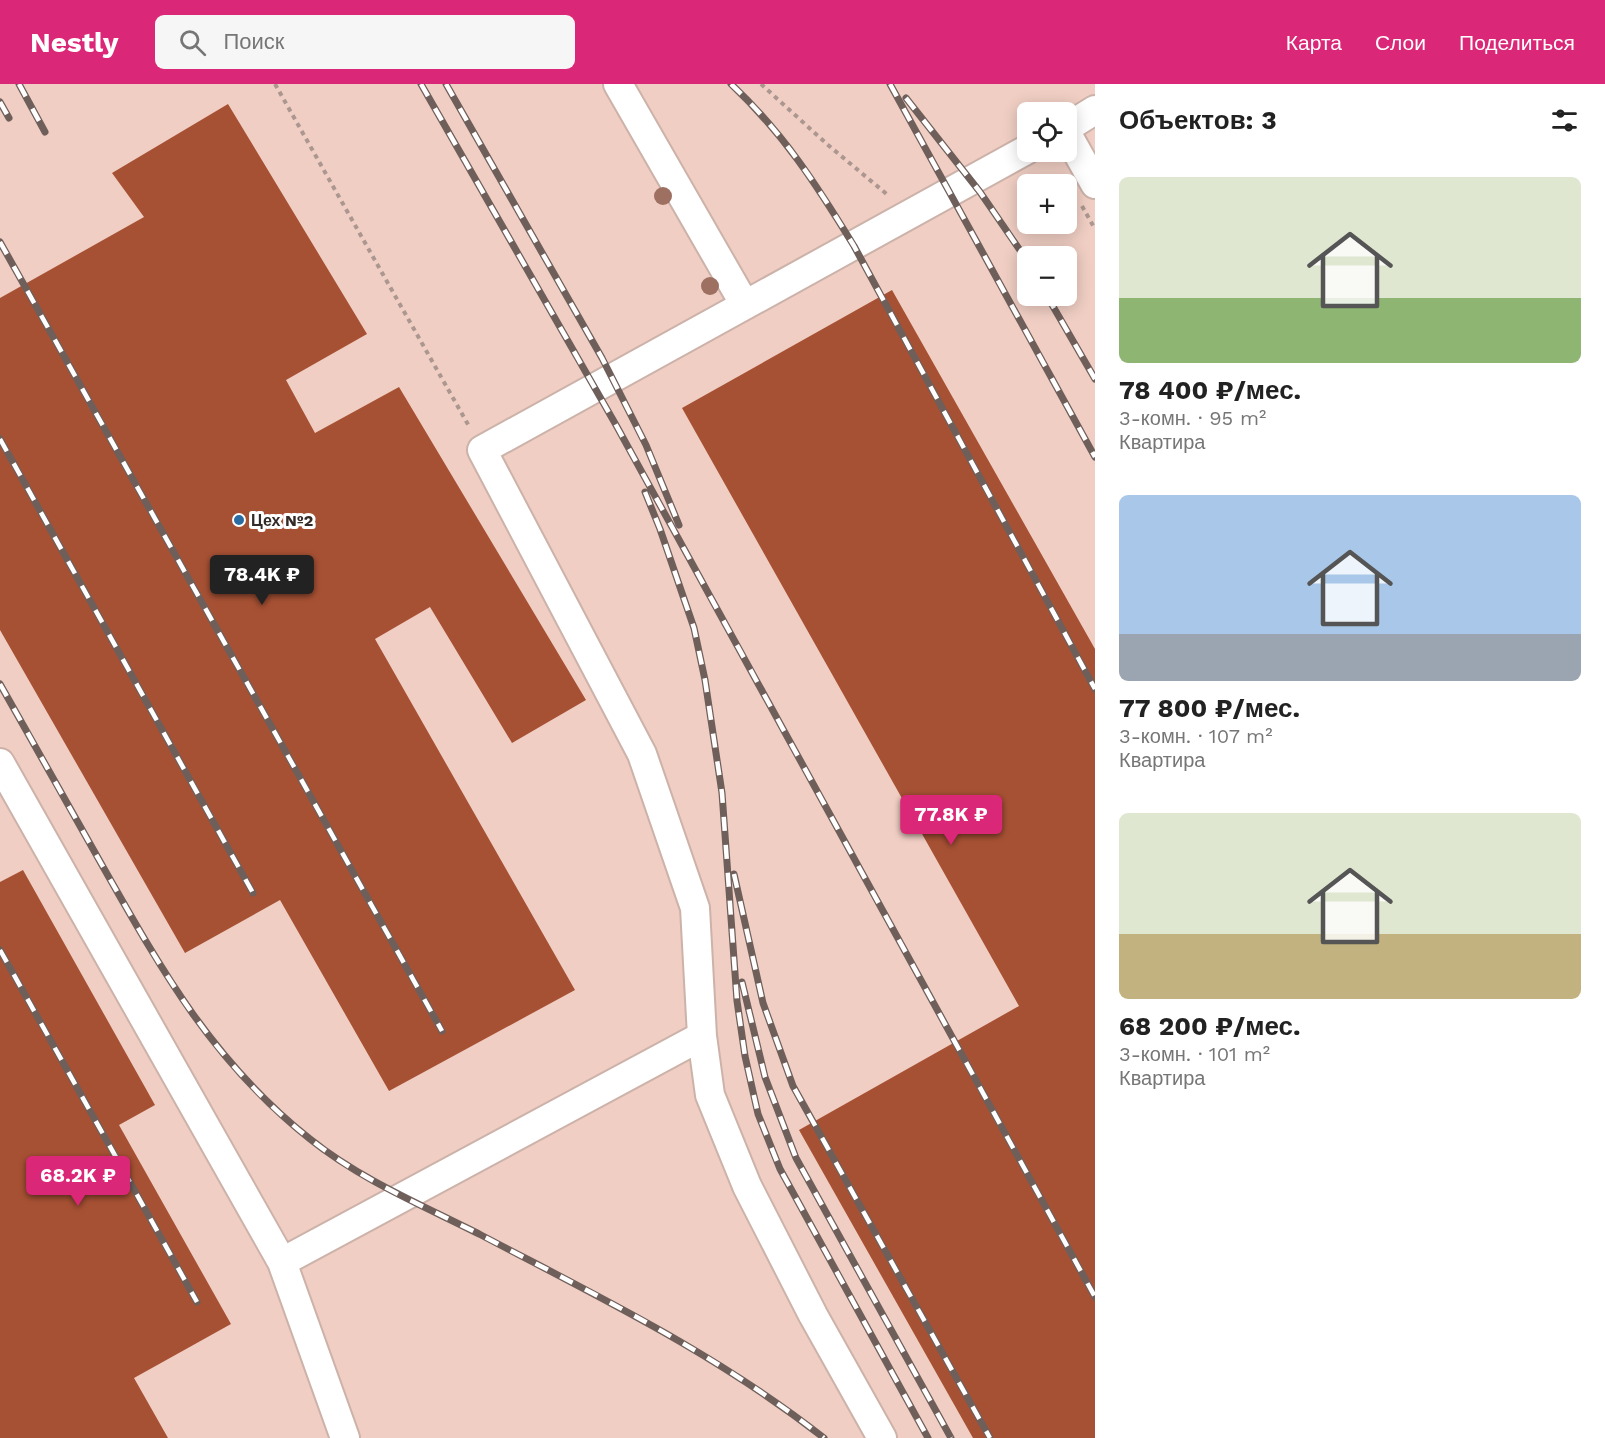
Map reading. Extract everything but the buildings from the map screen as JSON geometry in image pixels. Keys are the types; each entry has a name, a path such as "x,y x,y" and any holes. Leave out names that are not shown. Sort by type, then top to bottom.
{"lane":[{"path":"618,84 745,305"},
{"path":"1077,122 1095,110"},
{"path":"1077,150 1095,184"},
{"path":"882,1438 813,1315 747,1186 710,1095 702,1036 695,908 642,754 482,450 1017,155"},
{"path":"0,763 282,1262 345,1438"},
{"path":"282,1262 702,1036"}],"path":[{"path":"275,84 482,450"},
{"path":"761,84 828,145 911,213"}],"shaded area":[{"path":"0,84 1095,84 1095,1438 0,1438"}],"railway":[{"path":"19,84 45,132"},
{"path":"421,84 616,425 1095,1297"},
{"path":"446,84 602,358 646,445 679,525"},
{"path":"731,84 767,122 798,160 854,246 1095,689"},
{"path":"890,84 1095,457"},
{"path":"906,98 980,192 1017,246"},
{"path":"0,102 9,118"},
{"path":"0,242 442,1031"},
{"path":"1053,306 1095,379"},
{"path":"0,439 253,893"},
{"path":"645,492 694,628 705,680 722,793 737,1001 745,1056 758,1114 780,1169 928,1438"},
{"path":"0,684 124,904 169,978 217,1046 245,1079 276,1109 330,1154 371,1180 481,1235 700,1353 824,1438"},
{"path":"734,874 763,1003 793,1086 990,1438"},
{"path":"0,950 197,1302"},
{"path":"742,982 765,1077 796,1158 951,1438"}],"place":[{"name":"Цех №2","path":"239,520"}]}
